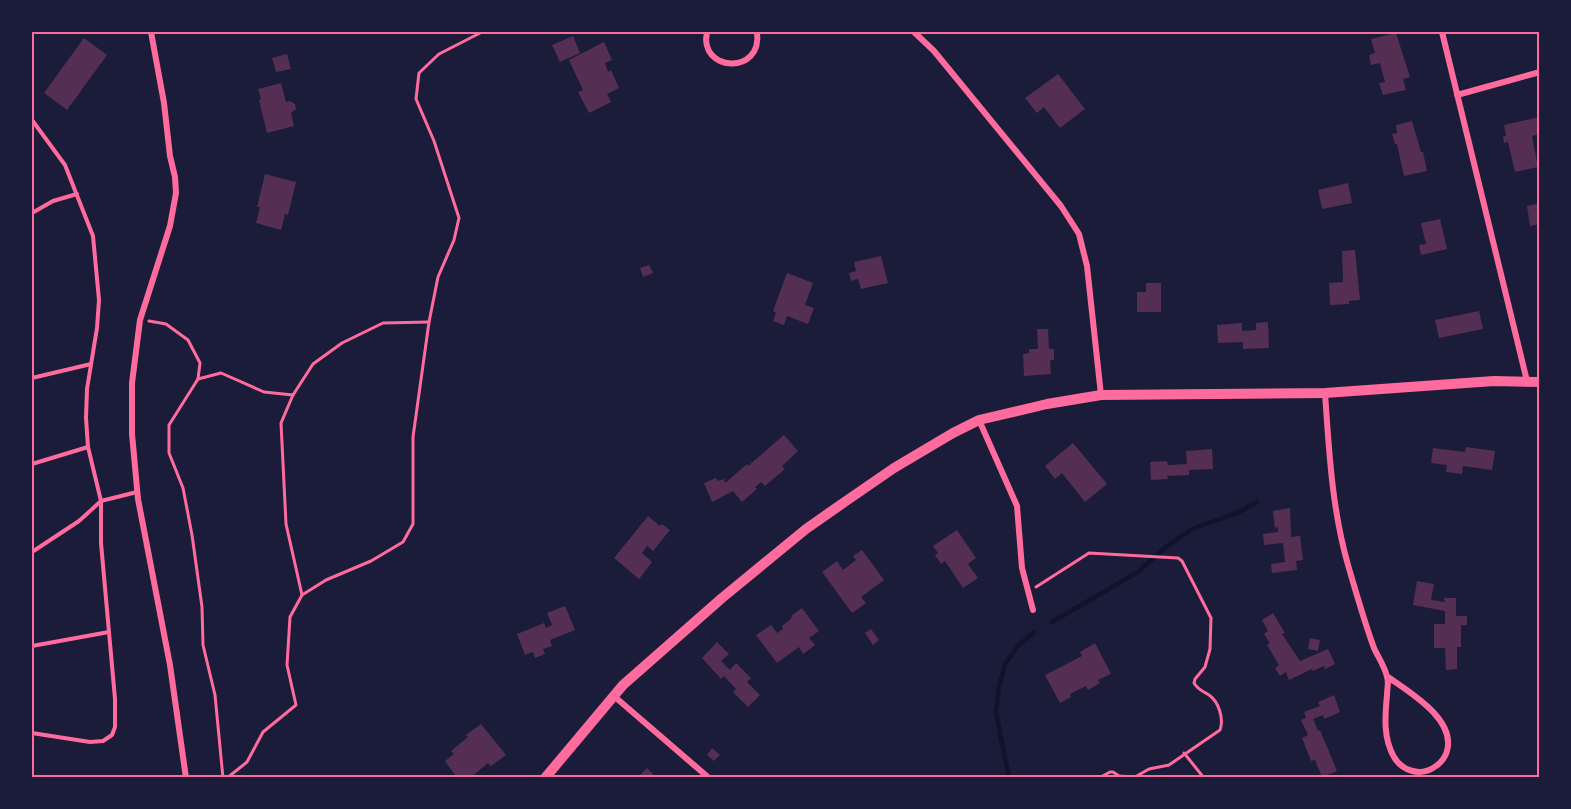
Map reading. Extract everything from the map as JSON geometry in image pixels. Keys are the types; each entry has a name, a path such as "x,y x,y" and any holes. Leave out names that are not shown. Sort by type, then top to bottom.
{"street":[{"path":"150,32 164,103 176,193 170,226 140,320 132,383 132,434 138,492 170,665 186,777"},
{"path":"706,32 706,45 710,53 716,59 731,64 739,63 753,54 757,32"},
{"path":"914,32 934,51 1061,206 1079,234 1087,266 1101,395"},
{"path":"1442,32 1527,381"},
{"path":"1457,95 1539,72"},
{"path":"545,777 623,685 722,598 806,529 894,468 979,420 1047,404 1101,395 1325,393 1494,381 1539,382"},
{"path":"1325,393 1331,470 1339,524 1364,617 1388,677 1386,729 1393,756 1399,764 1412,771 1422,772 1432,769 1443,760 1447,751 1446,731 1425,704 1388,677"},
{"path":"979,420 1017,506 1022,568 1033,610"},
{"path":"615,697 709,777"}],"lane":[{"path":"32,120 66,165 93,236 99,300 97,328 87,388 86,418 88,447 101,501 101,543 116,699 115,727 112,735 103,741 90,742 32,733"},
{"path":"32,213 53,201 77,194"},
{"path":"32,378 91,364"},
{"path":"32,464 88,447"},
{"path":"32,552 79,521 101,501 138,492"},
{"path":"32,646 109,632"}],"path":[{"path":"140,320 166,324 189,340 200,363 198,379 169,425 169,453 183,488 192,535 202,607 203,645 215,695 225,777 247,762 263,732 296,705 286,665 290,617 302,596 326,580 371,561 403,542 413,524 413,436 429,322 438,277 454,240 459,218 434,141 416,99 419,73 439,54 482,32"},
{"path":"302,596 286,524 281,423 293,395 313,364 342,343 383,323 429,322"},
{"path":"198,379 221,373 264,392 293,395"},
{"path":"1028,590 1042,585 1089,553 1178,558 1182,561 1211,618 1210,649 1205,667 1194,683 1216,701 1221,720 1220,730 1169,765 1149,769 1135,777 1125,777 1110,772 1099,777"},
{"path":"1184,753 1204,777"}],"building":[{"path":"1396,33 1410,77 1403,79 1406,90 1383,95 1379,83 1385,82 1380,63 1371,65 1369,55 1375,53 1371,39"},
{"path":"573,36 580,53 560,62 552,45"},
{"path":"84,38 107,55 67,110 44,93"},
{"path":"604,42 612,60 605,63 608,72 611,70 619,88 607,94 611,102 589,113 578,92 583,90 569,60"},
{"path":"287,54 291,69 276,72 272,58"},
{"path":"1058,74 1085,109 1060,128 1044,107 1037,113 1025,98"},
{"path":"281,83 286,102 290,101 295,104 296,109 291,113 294,126 267,133 258,89"},
{"path":"1540,117 1540,134 1532,136 1538,167 1515,172 1508,142 1504,143 1503,136 1506,136 1504,125"},
{"path":"1412,121 1427,171 1404,176 1397,144 1392,134 1397,133 1396,125"},
{"path":"265,174 296,182 288,215 285,214 281,230 256,223 260,207 257,207"},
{"path":"1348,183 1352,203 1322,209 1318,190"},
{"path":"1540,203 1540,224 1530,226 1527,206"},
{"path":"1440,219 1447,249 1421,255 1419,245 1426,244 1421,223"},
{"path":"1355,250 1360,300 1349,301 1349,304 1330,305 1329,283 1343,282 1342,251"},
{"path":"881,256 888,283 861,289 858,279 851,281 849,273 856,271 854,262"},
{"path":"649,265 653,273 643,277 640,268"},
{"path":"787,273 813,283 805,305 814,308 808,324 787,316 784,325 773,321 776,313 773,311"},
{"path":"1146,283 1161,283 1161,312 1137,312 1137,292 1146,292"},
{"path":"1479,311 1483,329 1439,338 1435,320"},
{"path":"1268,322 1269,348 1243,349 1243,342 1218,343 1217,325 1242,323 1242,331 1256,330 1256,323"},
{"path":"1037,329 1048,329 1049,349 1054,349 1054,360 1050,360 1051,374 1024,376 1023,354 1029,353 1029,349 1038,349"},
{"path":"784,435 798,451 782,466 785,469 765,486 761,482 755,487 757,489 742,502 733,491 712,502 704,483 716,478 718,481 724,479 725,483"},
{"path":"1073,443 1107,484 1085,502 1062,473 1055,479 1045,466"},
{"path":"1466,447 1495,451 1492,470 1463,466 1462,474 1446,472 1447,465 1431,463 1433,448 1465,452"},
{"path":"1212,449 1213,469 1189,470 1189,475 1167,476 1168,479 1151,480 1150,462 1167,461 1168,465 1187,464 1186,451"},
{"path":"1290,508 1291,537 1300,536 1303,560 1296,561 1297,570 1272,573 1271,564 1285,562 1283,543 1264,545 1263,534 1278,532 1278,527 1275,528 1273,511"},
{"path":"648,516 660,526 662,524 670,530 653,551 647,546 642,553 652,562 639,579 614,558"},
{"path":"957,530 976,558 968,564 978,578 963,588 945,561 941,564 935,555 938,553 933,546"},
{"path":"862,550 884,580 861,597 866,603 852,613 822,572 837,561 843,570 856,560 853,556"},
{"path":"1417,581 1434,584 1431,600 1445,602 1444,598 1456,598 1456,616 1467,616 1467,625 1461,625 1461,647 1457,647 1457,669 1446,670 1445,648 1434,648 1434,624 1445,624 1445,611 1413,605"},
{"path":"565,606 575,630 550,640 552,646 543,649 545,654 535,658 533,652 525,655 517,634 544,623 546,628 552,625 547,613"},
{"path":"802,608 819,631 809,638 815,645 803,654 799,647 777,663 756,635 771,625 777,633 783,629 782,626 792,618 791,616"},
{"path":"1273,613 1285,633 1282,634 1300,661 1328,649 1335,664 1325,669 1324,666 1313,671 1312,669 1289,680 1286,672 1280,676 1275,668 1279,665 1267,645 1270,643 1264,634 1268,631 1262,620"},
{"path":"871,629 879,640 873,645 865,633"},
{"path":"1310,638 1320,640 1318,651 1308,649"},
{"path":"717,642 729,654 721,661 730,670 736,663 751,678 747,682 760,695 748,707 733,692 736,689 724,676 721,679 702,658"},
{"path":"1095,643 1111,674 1098,680 1100,683 1088,690 1086,686 1070,694 1071,697 1060,703 1045,675 1082,656 1080,652"},
{"path":"1334,695 1340,712 1324,719 1323,715 1313,719 1337,771 1322,777 1315,760 1311,761 1302,738 1308,735 1301,720 1306,718 1304,712 1320,706 1318,702"},
{"path":"481,724 506,755 491,766 488,763 470,778 457,778 445,761 454,754 451,751 468,737 466,735"},
{"path":"712,748 720,755 714,761 707,755"},
{"path":"647,768 657,778 639,776"}],"waterway":[{"path":"1052,622 1138,572 1167,546 1192,529 1237,513 1257,502"},
{"path":"1009,778 996,713 999,687 1005,664 1018,646 1034,632"}]}
